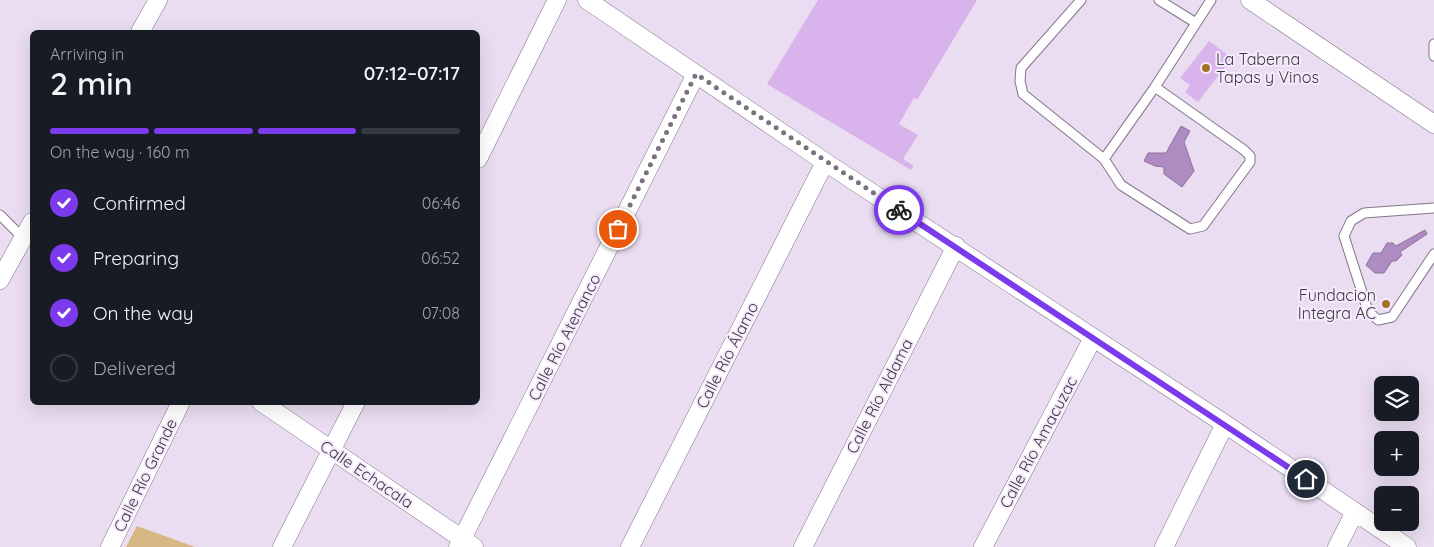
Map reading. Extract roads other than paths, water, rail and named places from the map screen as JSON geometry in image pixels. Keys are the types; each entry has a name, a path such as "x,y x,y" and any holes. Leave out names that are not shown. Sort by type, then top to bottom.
{"street":[{"path":"141,30 158,0"},
{"path":"480,155 557,0"},
{"path":"587,0 825,162 1226,424 1407,547"},
{"path":"1250,0 1434,124"},
{"name":"Calle Río Atenanco","path":"464,544 696,74"},
{"name":"Calle Río Álamo","path":"630,547 825,162"},
{"path":"0,280 28,242"},
{"name":"Calle Río Aldama","path":"802,547 956,246"},
{"name":"Calle Río Amacuzac","path":"983,547 1093,338"},
{"name":"Calle Río Grande","path":"110,547 180,405"},
{"name":"Calle Echacala","path":"265,405 464,544"},
{"path":"282,547 354,405"},
{"path":"1164,547 1226,424"},
{"path":"1337,547 1354,512"}],"lane":[{"path":"1081,0 1021,68 1020,81 1023,94 1104,159 1121,185 1190,229 1203,226 1250,162 1250,156 1155,87"},
{"path":"1159,0 1196,22"},
{"path":"1104,159 1155,87 1211,0"},
{"path":"1434,44 1434,56"},
{"path":"1434,208 1364,213 1351,221 1344,236 1368,311 1378,320 1392,317 1434,254"},
{"path":"0,214 28,242"}],"place":[{"name":"La Taberna Tapas y Vinos","path":"1206,68"},
{"name":"Fundacion Integra AC","path":"1386,304"}]}
